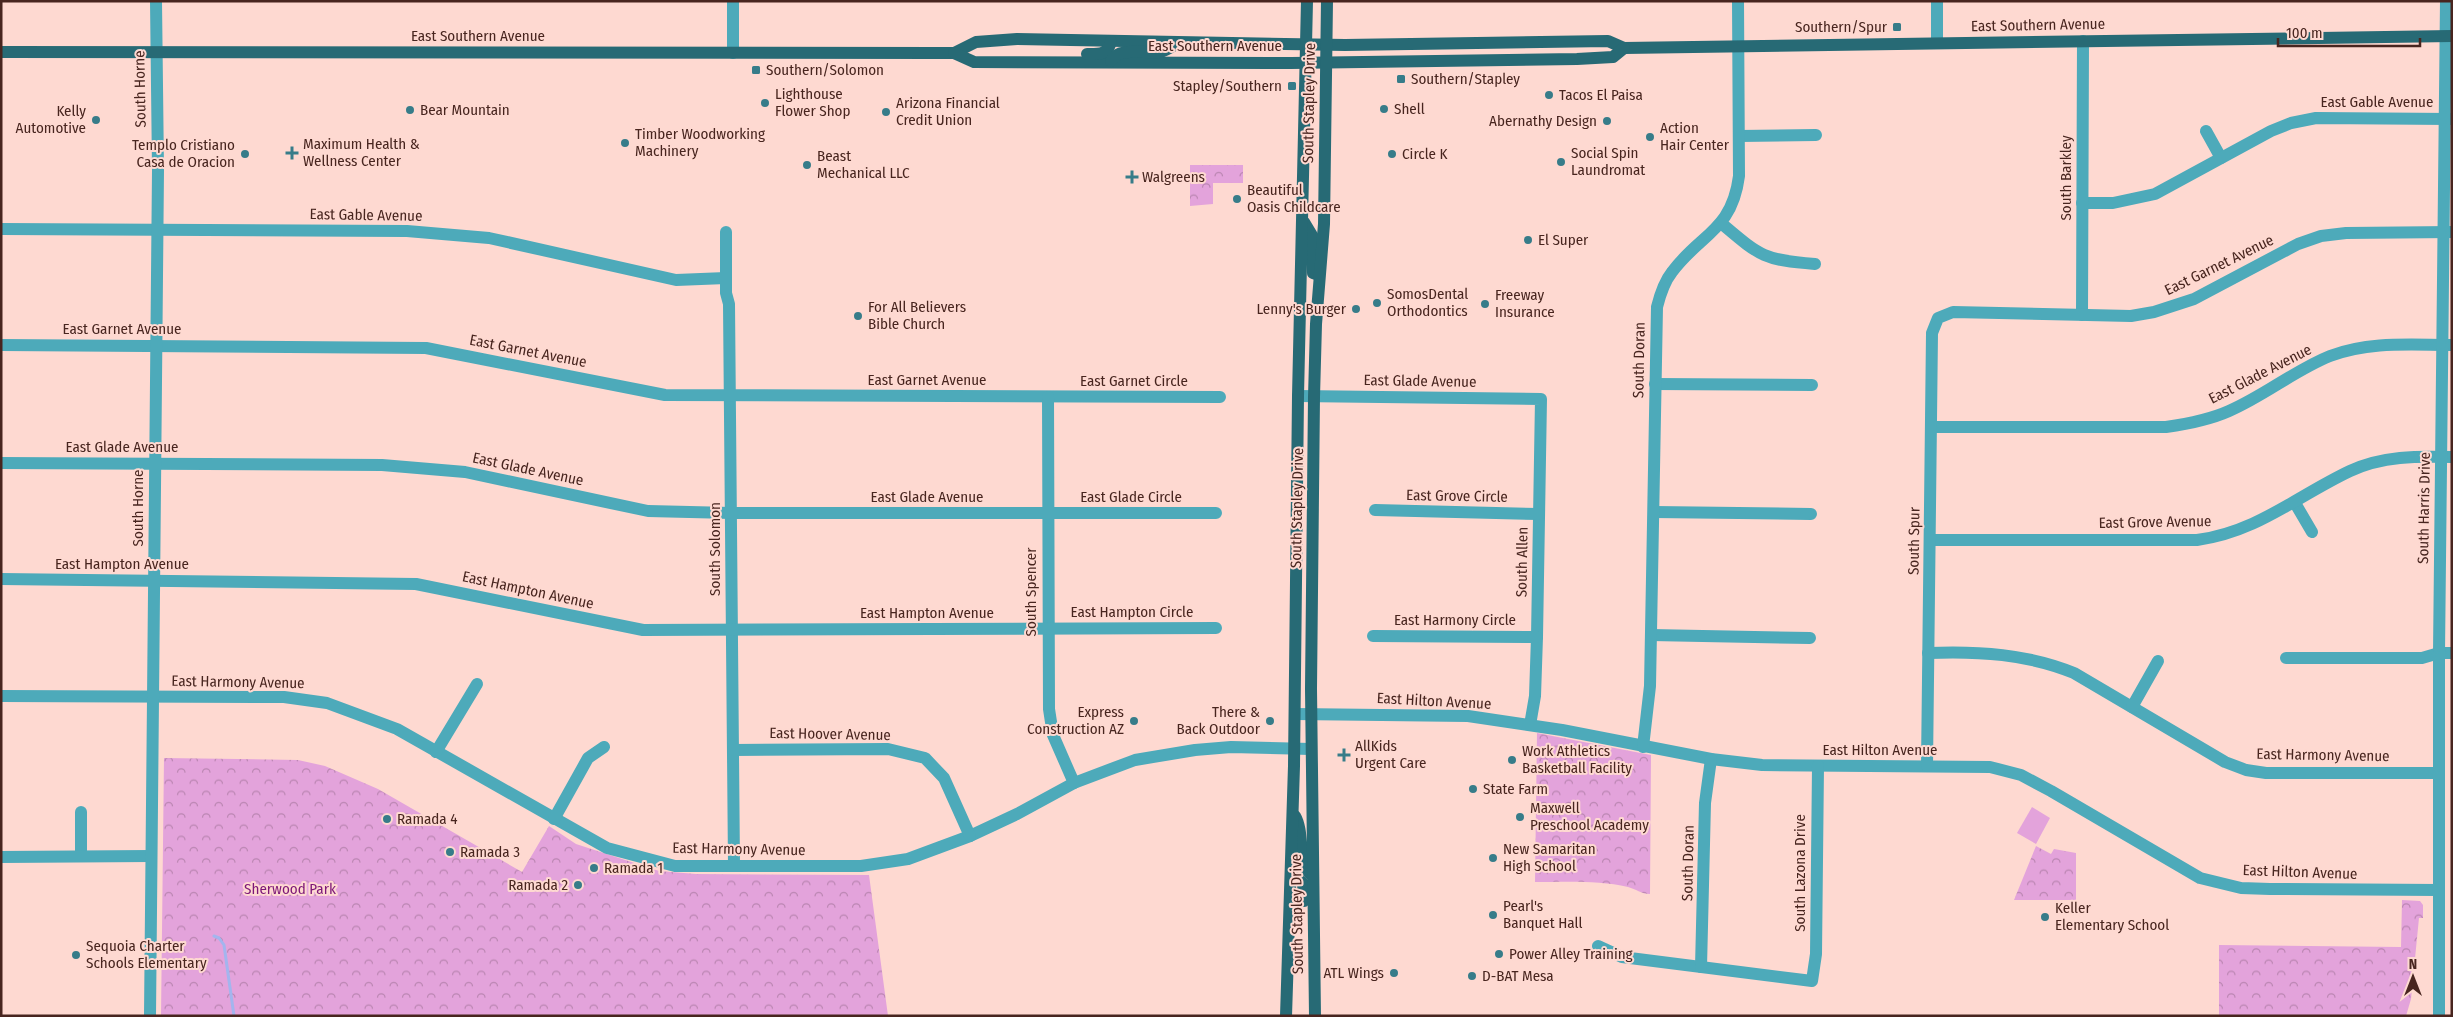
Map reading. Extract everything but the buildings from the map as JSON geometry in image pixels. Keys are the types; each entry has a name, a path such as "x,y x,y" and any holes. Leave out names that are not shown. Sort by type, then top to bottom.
{"main road":[{"name":"South Stapley Drive","path":"1286,1016 1294,749 1298,396 1304,222 1307,1"},
{"name":"South Stapley Drive","path":"1315,1016 1312,875 1314,397 1324,224 1327,1"},
{"name":"East Southern Avenue","path":"954,53 976,42 1017,39 1326,44 1608,41 1624,48 2449,36"},
{"path":"1025,62 1042,54 1105,53 1109,49 1111,41"},
{"path":"1111,62 1115,56 1125,53 1162,52 1180,42"},
{"path":"1522,60 1527,53 1570,47 1582,42"},
{"name":"East Southern Avenue","path":"1,52 954,53 974,62 1326,62 1613,57 1624,48"},
{"path":"1304,222 1312,237 1313,273 1320,275"},
{"path":"1292,812 1298,821 1302,836 1304,866 1312,875"},
{"path":"1291,875 1303,883 1305,924 1313,933"}],"street":[{"name":"South Horne","path":"150,1016 157,229 156,1"},
{"path":"733,1 733,53"},
{"name":"South Doran","path":"1643,747 1650,686 1656,321 1664,286 1671,272 1721,223 1732,206 1737,192 1739,136 1738,1"},
{"path":"1937,1 1937,43"},
{"name":"South Harris Drive","path":"2440,1016 2438,653 2447,457 2449,36 2446,1"},
{"name":"South Barkley","path":"2082,315 2084,41"},
{"name":"East Gable Avenue","path":"2082,204 2113,203 2155,194 2271,131 2291,123 2316,118 2448,119"},
{"path":"2206,131 2221,158"},
{"path":"1739,136 1816,135"},
{"path":"1721,223 1758,253 1769,258 1815,264"},
{"name":"East Gable Avenue","path":"1,229 407,231 489,238 676,280 726,278"},
{"name":"South Solomon","path":"726,232 726,278 730,304 734,866"},
{"name":"East Garnet Avenue","path":"1938,318 1953,312 2130,316 2174,307 2194,299 2298,244 2321,236 2346,233 2448,232"},
{"name":"South Spur","path":"1927,766 1932,334 1938,318"},
{"name":"East Garnet Avenue","path":"1,345 426,348 665,395 1048,396"},
{"name":"East Glade Avenue","path":"1931,428 2166,426 2187,424 2229,411 2329,357 2353,349 2374,345 2447,346"},
{"path":"1655,384 1812,385"},
{"name":"East Garnet Circle","path":"1048,396 1220,397"},
{"name":"South Spencer","path":"1048,396 1048,692 1053,736 1074,783"},
{"name":"East Glade Avenue","path":"1298,396 1541,399"},
{"name":"South Allen","path":"1530,725 1535,696 1537,637 1541,399"},
{"name":"East Grove Avenue","path":"1930,540 2197,540 2220,537 2238,531 2295,503 2350,471 2363,466 2403,457 2447,457"},
{"name":"East Glade Avenue","path":"1,463 382,465 465,472 648,511 731,513 1047,512"},
{"path":"2295,503 2312,532"},
{"name":"East Grove Circle","path":"1375,510 1539,514"},
{"name":"East Glade Circle","path":"1047,512 1216,513"},
{"path":"1654,512 1811,514"},
{"name":"East Hampton Avenue","path":"1,579 416,584 643,630 1048,629"},
{"name":"East Hampton Circle","path":"1048,629 1216,628"},
{"path":"1651,635 1810,638"},
{"name":"East Harmony Circle","path":"1373,636 1537,637"},
{"name":"East Harmony Avenue","path":"1928,653 1969,651 1989,653 2055,666 2074,673 2225,762 2246,770 2266,773 2440,773"},
{"path":"2286,658 2422,658 2438,653 2452,653"},
{"path":"2132,707 2158,661"},
{"path":"436,752 477,684"},
{"name":"East Harmony Avenue","path":"1,696 284,697 327,703 397,729 607,848 657,863 675,866 867,865 908,859 970,836 1017,814 1074,783 1135,760 1166,753 1231,748 1312,749"},
{"name":"East Hilton Avenue","path":"1294,714 1468,716 1530,725 1711,759 1762,765 1990,766 2021,775 2051,790 2151,852 2200,878 2241,888 2439,890"},
{"path":"554,819 588,758 604,747"},
{"name":"East Hoover Avenue","path":"733,750 888,749 925,758 944,778 970,836"},
{"name":"South Doran","path":"1701,967 1705,803 1711,759"},
{"name":"South Lazona Drive","path":"1701,967 1812,981 1816,954 1818,766"},
{"path":"81,812 81,856"},
{"path":"1,857 151,856"},
{"path":"1598,946 1622,957 1701,967"}],"green space":[{"path":"1190,165 1243,165 1243,183 1213,183 1213,204 1190,206"},
{"path":"1537,733 1651,755 1650,894 1628,887 1605,883 1535,882"},
{"name":"Sherwood Park","path":"164,758 298,760 325,766 378,789 522,872 549,826 576,844 659,871 696,874 869,875 888,1016 161,1016"},
{"path":"2032,807 2050,818 2036,844 2017,833"},
{"path":"2036,846 2051,854 2054,849 2076,853 2076,900 2014,900"},
{"path":"2402,900 2420,901 2423,905 2423,918 2419,918 2411,999 2406,1016 2219,1016 2219,945 2401,947"}],"waterway":[{"path":"214,936 219,938 224,945 234,1016"}],"place":[{"name":"Southern/Spur","path":"1897,27"},
{"name":"Southern/Solomon","path":"756,70"},
{"name":"Southern/Stapley","path":"1401,79"},
{"name":"Stapley/Southern","path":"1292,86"},
{"name":"Tacos El Paisa","path":"1549,95"},
{"name":"Lighthouse Flower Shop","path":"765,103"},
{"name":"Shell","path":"1384,109"},
{"name":"Bear Mountain","path":"410,110"},
{"name":"Arizona Financial Credit Union","path":"886,112"},
{"name":"Kelly Automotive","path":"96,120"},
{"name":"Abernathy Design","path":"1607,121"},
{"name":"Action Hair Center","path":"1650,137"},
{"name":"Timber Woodworking Machinery","path":"625,143"},
{"name":"Maximum Health & Wellness Center","path":"292,153"},
{"name":"Templo Cristiano Casa de Oracion","path":"245,154"},
{"name":"Circle K","path":"1392,154"},
{"name":"Social Spin Laundromat","path":"1561,162"},
{"name":"Beast Mechanical LLC","path":"807,165"},
{"name":"Walgreens","path":"1132,177"},
{"name":"Beautiful Oasis Childcare","path":"1237,199"},
{"name":"El Super","path":"1528,240"},
{"name":"SomosDental Orthodontics","path":"1377,303"},
{"name":"Freeway Insurance","path":"1485,304"},
{"name":"Lenny's Burger","path":"1356,309"},
{"name":"For All Believers Bible Church","path":"858,316"},
{"name":"Express Construction AZ","path":"1134,721"},
{"name":"There & Back Outdoor","path":"1270,721"},
{"name":"AllKids Urgent Care","path":"1344,755"},
{"name":"Work Athletics Basketball Facility","path":"1512,760"},
{"name":"State Farm","path":"1473,789"},
{"name":"Maxwell Preschool Academy","path":"1520,817"},
{"name":"Ramada 4","path":"387,819"},
{"name":"Ramada 3","path":"450,852"},
{"name":"New Samaritan High School","path":"1493,858"},
{"name":"Ramada 1","path":"594,868"},
{"name":"Ramada 2","path":"578,885"},
{"name":"Pearl's Banquet Hall","path":"1493,915"},
{"name":"Keller Elementary School","path":"2045,917"},
{"name":"Power Alley Training","path":"1499,954"},
{"name":"Sequoia Charter Schools Elementary","path":"76,955"},
{"name":"ATL Wings","path":"1394,973"},
{"name":"D-BAT Mesa","path":"1472,976"}]}
